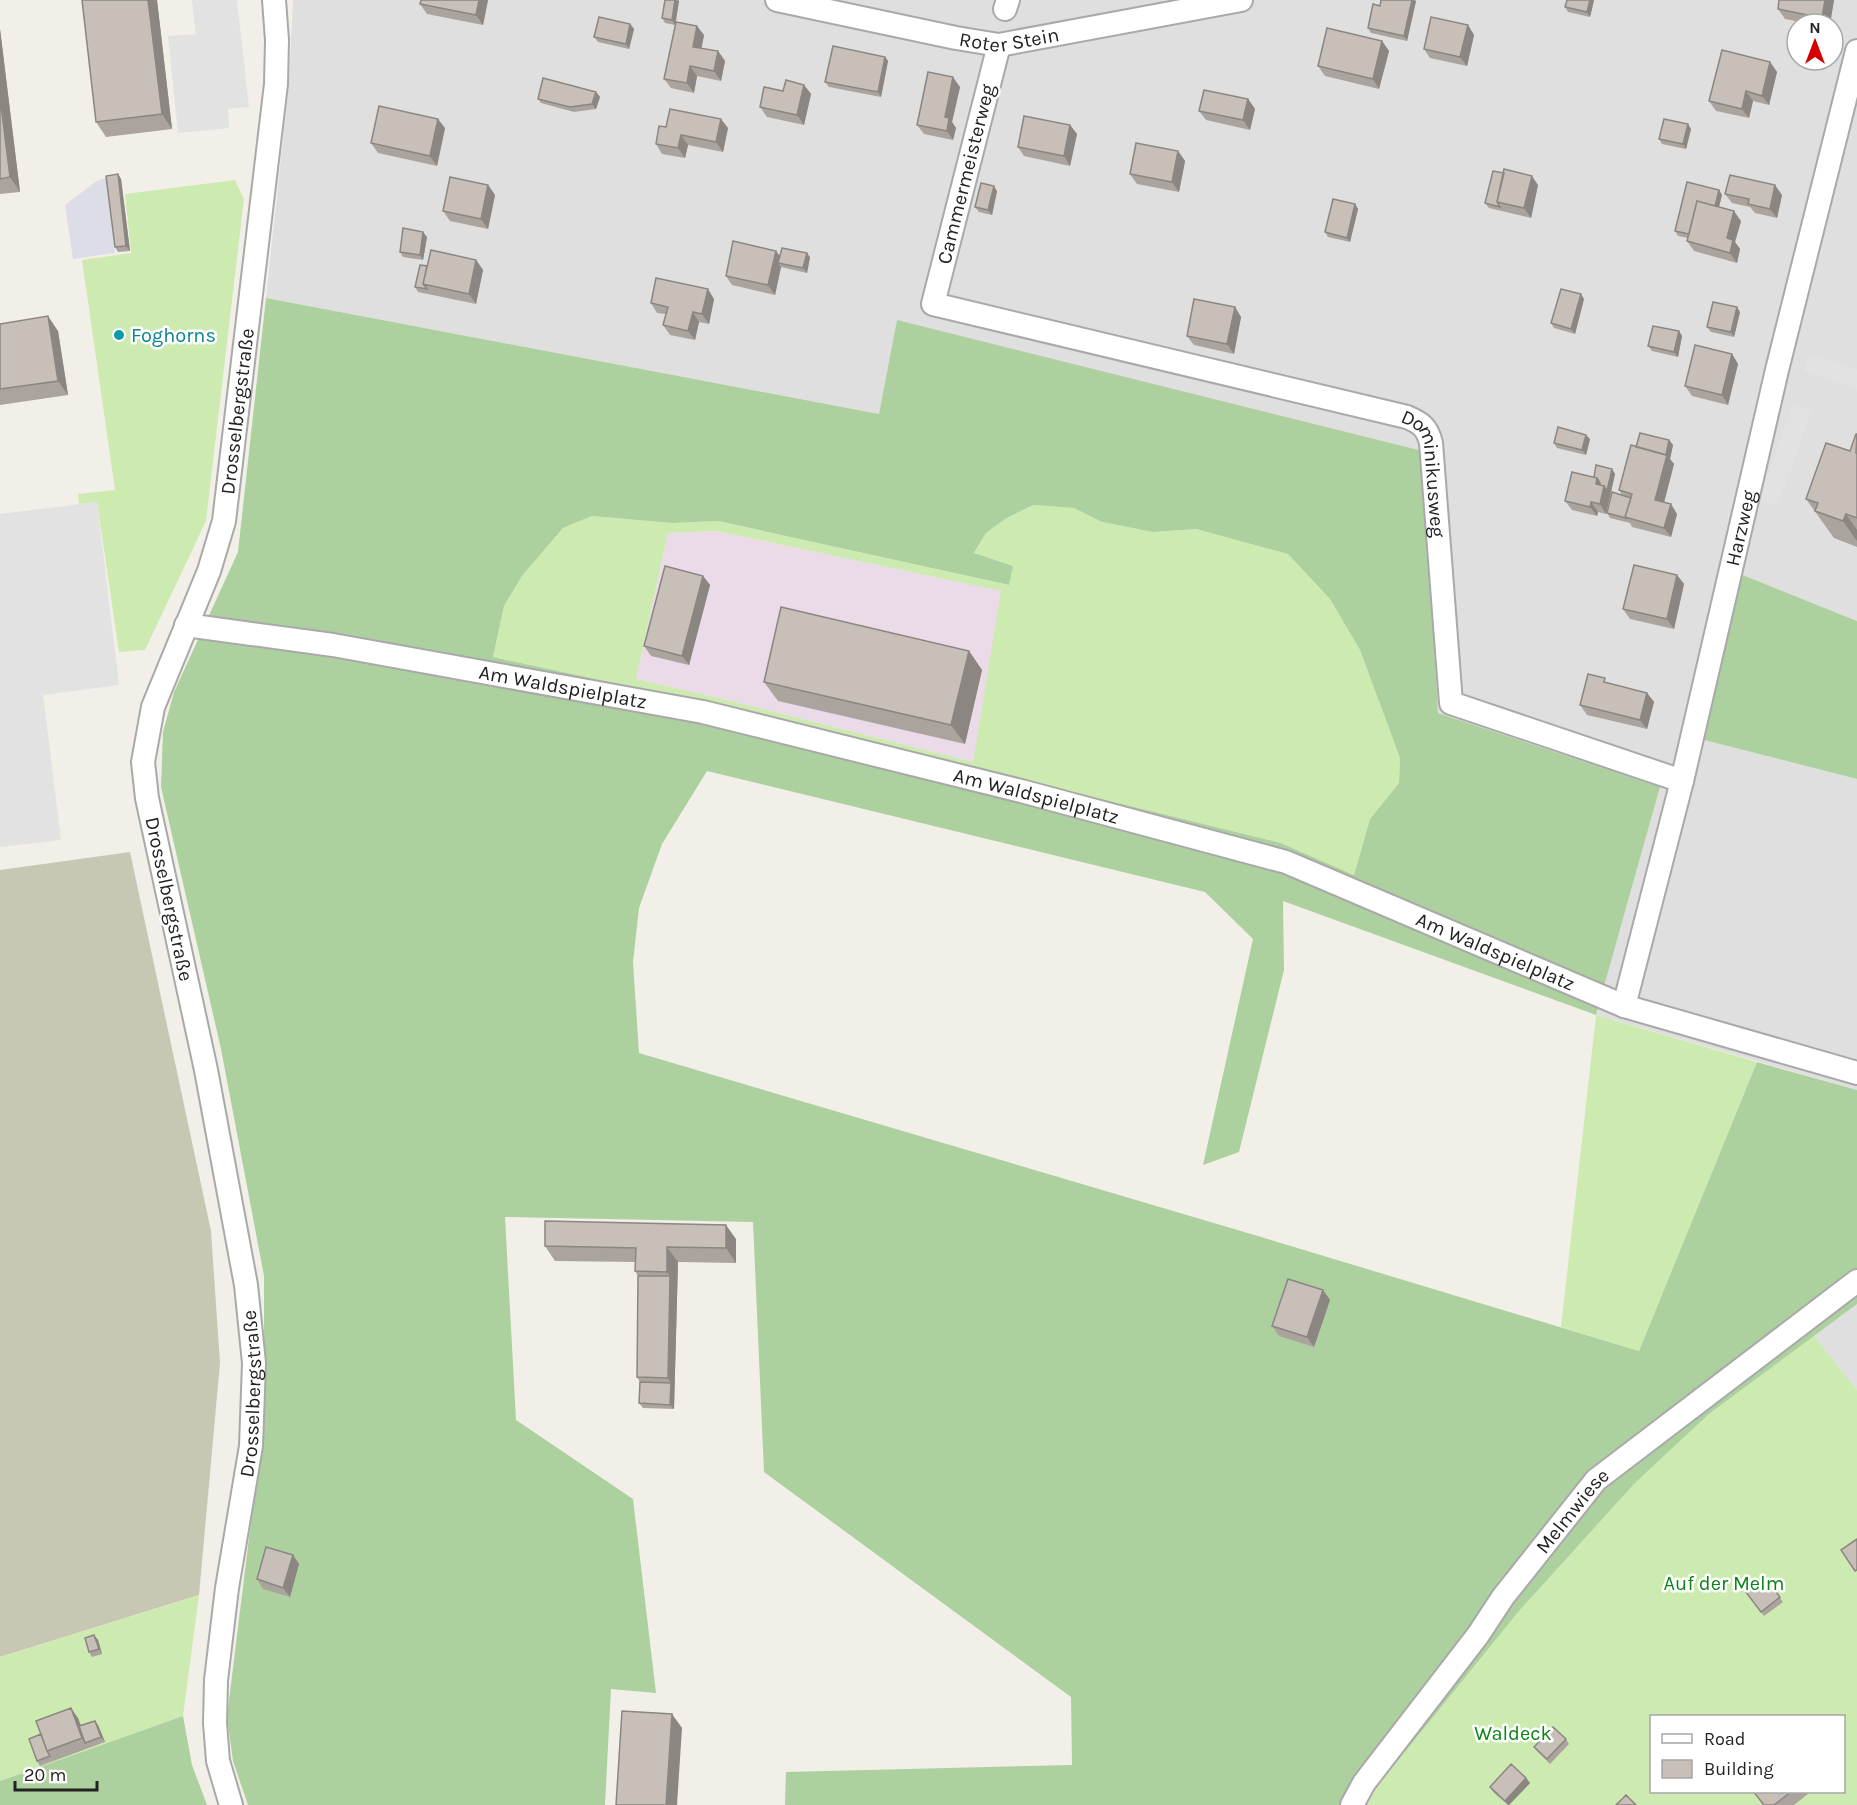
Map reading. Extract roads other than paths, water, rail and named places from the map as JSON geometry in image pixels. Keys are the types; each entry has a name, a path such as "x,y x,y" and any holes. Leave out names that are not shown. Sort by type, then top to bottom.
{"street":[{"name":"Drosselbergstraße","path":"231,1805 218,1761 214,1723 216,1680 251,1446 254,1364 246,1285 206,1070 147,798 143,762 153,707 209,571 224,521 276,84 277,40 274,0"},
{"name":"Roter Stein","path":"777,0 999,45 1241,0"},
{"name":"Cammermeisterweg","path":"933,304 999,45"},
{"name":"Harzweg","path":"1624,1006 1682,781 1777,370 1857,51"},
{"name":"Dominikusweg","path":"933,304 1407,417 1421,423 1428,432 1431,443 1450,703 1682,781"},
{"name":"Am Waldspielplatz","path":"186,625 333,645 703,712 1048,798 1286,862 1624,1006 1857,1073"},
{"name":"Melmwiese","path":"1352,1805 1364,1783 1478,1635 1503,1597 1596,1480 1857,1281"}],"place":[{"name":"Foghorns","path":"119,335"}],"park label":[{"name":"Auf der Melm","path":"1724,1583"},
{"name":"Waldeck","path":"1513,1733"}]}
